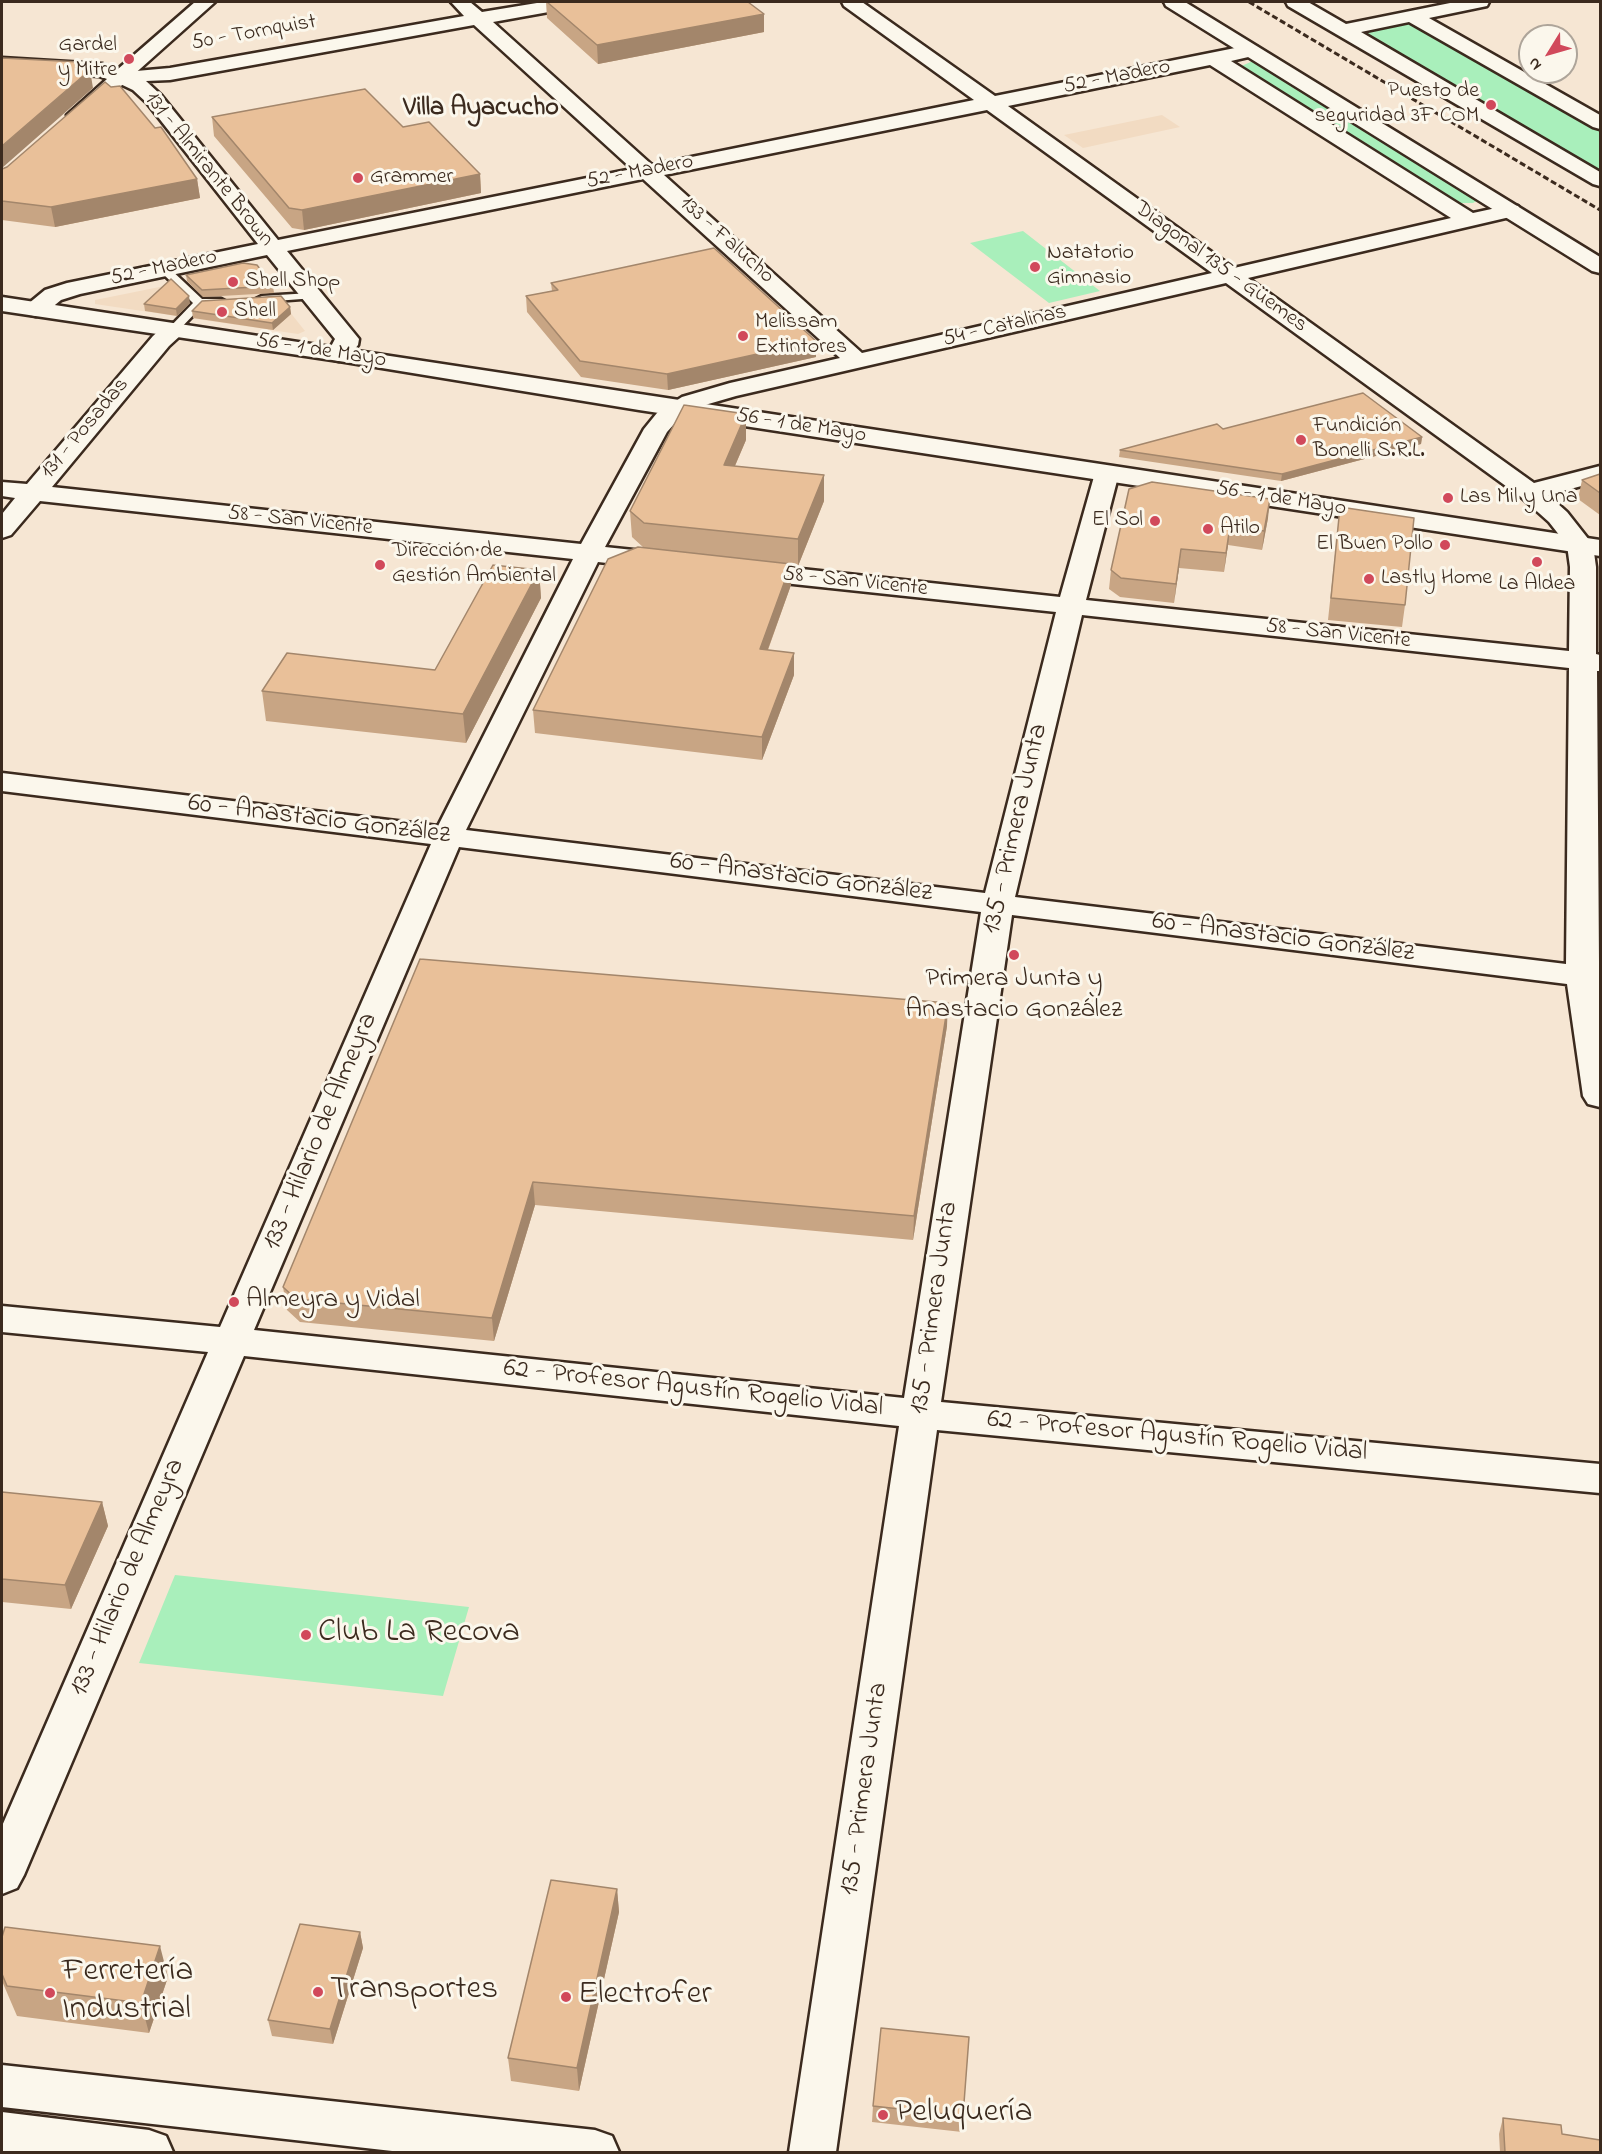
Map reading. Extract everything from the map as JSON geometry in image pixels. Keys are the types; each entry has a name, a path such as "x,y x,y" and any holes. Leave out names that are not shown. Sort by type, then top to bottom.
{"street":[{"path":"63,128 206,2"},
{"name":"133 - Falucho","path":"460,2 857,361"},
{"name":"50 - Tornquist","path":"121,78 170,74 571,2"},
{"name":"Diagonal 135 - Güemes","path":"851,2 1530,492 1590,546"},
{"path":"1173,2 1600,266"},
{"path":"1295,2 1600,180"},
{"path":"1344,30 1480,2"},
{"path":"1412,16 1600,123"},
{"name":"52 - Madero","path":"36,309 53,295 68,290 165,269 1250,51"},
{"path":"1213,58 1469,220"},
{"path":"2,64 102,70 121,78"},
{"name":"131 - Almirante Brown","path":"121,78 140,86 154,99 347,339 346,345 339,354"},
{"name":"54 - Catalinas","path":"678,409 710,395 1510,211"},
{"name":"56 - 1 de Mayo","path":"2,304 339,354 678,409 1590,546"},
{"name":"131 - Posadas","path":"2,530 161,341 173,330"},
{"name":"133 - Hilario de Almeyra","path":"2,1875 463,803 589,553 656,429 678,409"},
{"name":"135 - Primera Junta","path":"813,2152 920,1414 998,903 1071,606 1107,473"},
{"path":"1530,492 1600,473"},
{"name":"58 - San Vicente","path":"2,489 683,564"},
{"path":"1590,546 1583,567 1591,662 1592,977 1600,1096"},
{"name":"58 - San Vicente","path":"719,567 1591,662"},
{"name":"60 - Anastacio González","path":"2,782 1592,977"},
{"name":"62 - Profesor Agustín Rogelio Vidal","path":"2,1319 920,1414 1600,1479"},
{"path":"2,2086 595,2152"},
{"path":"2,2134 149,2152"}],"lane":[{"path":"165,269 200,303"},
{"path":"173,330 200,303 311,296"}],"shaded area":[{"path":"1162,115 1180,127 1083,148 1064,135"},
{"path":"244,270 258,272 305,331 298,334 95,304 95,300"}],"green space":[{"path":"1405,22 1418,24 1518,82 1518,84 1522,84 1600,129 1600,176 1361,34"},
{"path":"1253,61 1262,61 1482,198 1473,203 1457,203 1239,67"},
{"name":"Natatorio Gimnasio","path":"1023,231 1100,291 1049,303 970,243"},
{"name":"Club La Recova","path":"175,1575 469,1607 443,1696 139,1663"}],"building":[{"path":"547,2 748,2 764,14 597,45"},
{"path":"2,58 80,62 90,70 2,146"},
{"path":"105,82 111,87 120,86 155,128 161,127 197,179 51,207 2,201 2,169"},
{"path":"365,89 403,127 429,122 480,174 302,210 289,208 212,117"},
{"path":"714,248 816,341 667,374 580,361 526,296 558,290 551,283"},
{"path":"243,263 257,265 273,286 202,290 186,275"},
{"path":"171,279 189,296 176,309 144,304"},
{"path":"281,296 290,307 272,323 192,311 202,301"},
{"name":"Fundición Bonelli S.R.L.","path":"1363,393 1422,437 1282,474 1120,450 1217,424 1223,429"},
{"path":"684,405 746,414 724,465 824,475 798,539 644,523 630,511"},
{"path":"1600,474 1600,493 1582,480"},
{"path":"1152,482 1270,499 1264,531 1230,526 1226,553 1181,549 1176,584 1121,578 1111,570 1129,489"},
{"name":"Lastly Home","path":"1340,507 1414,518 1405,605 1331,598"},
{"path":"638,547 791,564 760,649 794,653 762,737 533,710 608,559"},
{"path":"493,565 539,570 463,714 262,691 287,653 435,670"},
{"path":"420,959 948,1003 914,1216 533,1182 492,1318 296,1299 283,1287"},
{"path":"2,1492 102,1502 65,1585 2,1579"},
{"name":"Electrofer","path":"551,1880 617,1889 577,2068 508,2058"},
{"name":"Transportes","path":"300,1924 360,1932 330,2029 268,2020"},
{"path":"5,1927 160,1946 141,2003 7,1986 2,1974 2,1937"},
{"path":"881,2028 969,2037 963,2116 873,2106"},
{"path":"1503,2118 1561,2125 1562,2134 1600,2140 1600,2152 1505,2152"}],"railway":[{"path":"1249,2 1600,210"}],"place":[{"name":"Gardel y Mitre","path":"129,59"},
{"name":"Puesto de seguridad 3F COM","path":"1491,105"},
{"name":"Grammer","path":"358,178"},
{"name":"Natatorio Gimnasio","path":"1035,267"},
{"name":"Shell Shop","path":"233,282"},
{"name":"Shell","path":"222,312"},
{"name":"Melissam Extintores","path":"743,336"},
{"name":"Fundición Bonelli S.R.L.","path":"1301,440"},
{"name":"Las Mil y Una","path":"1448,498"},
{"name":"El Sol","path":"1155,521"},
{"name":"Atilo","path":"1208,529"},
{"name":"El Buen Pollo","path":"1445,545"},
{"name":"La Aldea","path":"1537,562"},
{"name":"Dirección de Gestión Ambiental","path":"380,565"},
{"name":"Lastly Home","path":"1369,579"},
{"name":"Primera Junta y Anastacio González","path":"1014,955"},
{"name":"Almeyra y Vidal","path":"234,1302"},
{"name":"Club La Recova","path":"306,1635"},
{"name":"Transportes","path":"318,1992"},
{"name":"Ferretería Industrial","path":"50,1993"},
{"name":"Electrofer","path":"566,1997"},
{"name":"Peluquería","path":"883,2115"}],"district":[{"name":"Villa Ayacucho","path":"481,110"}]}
